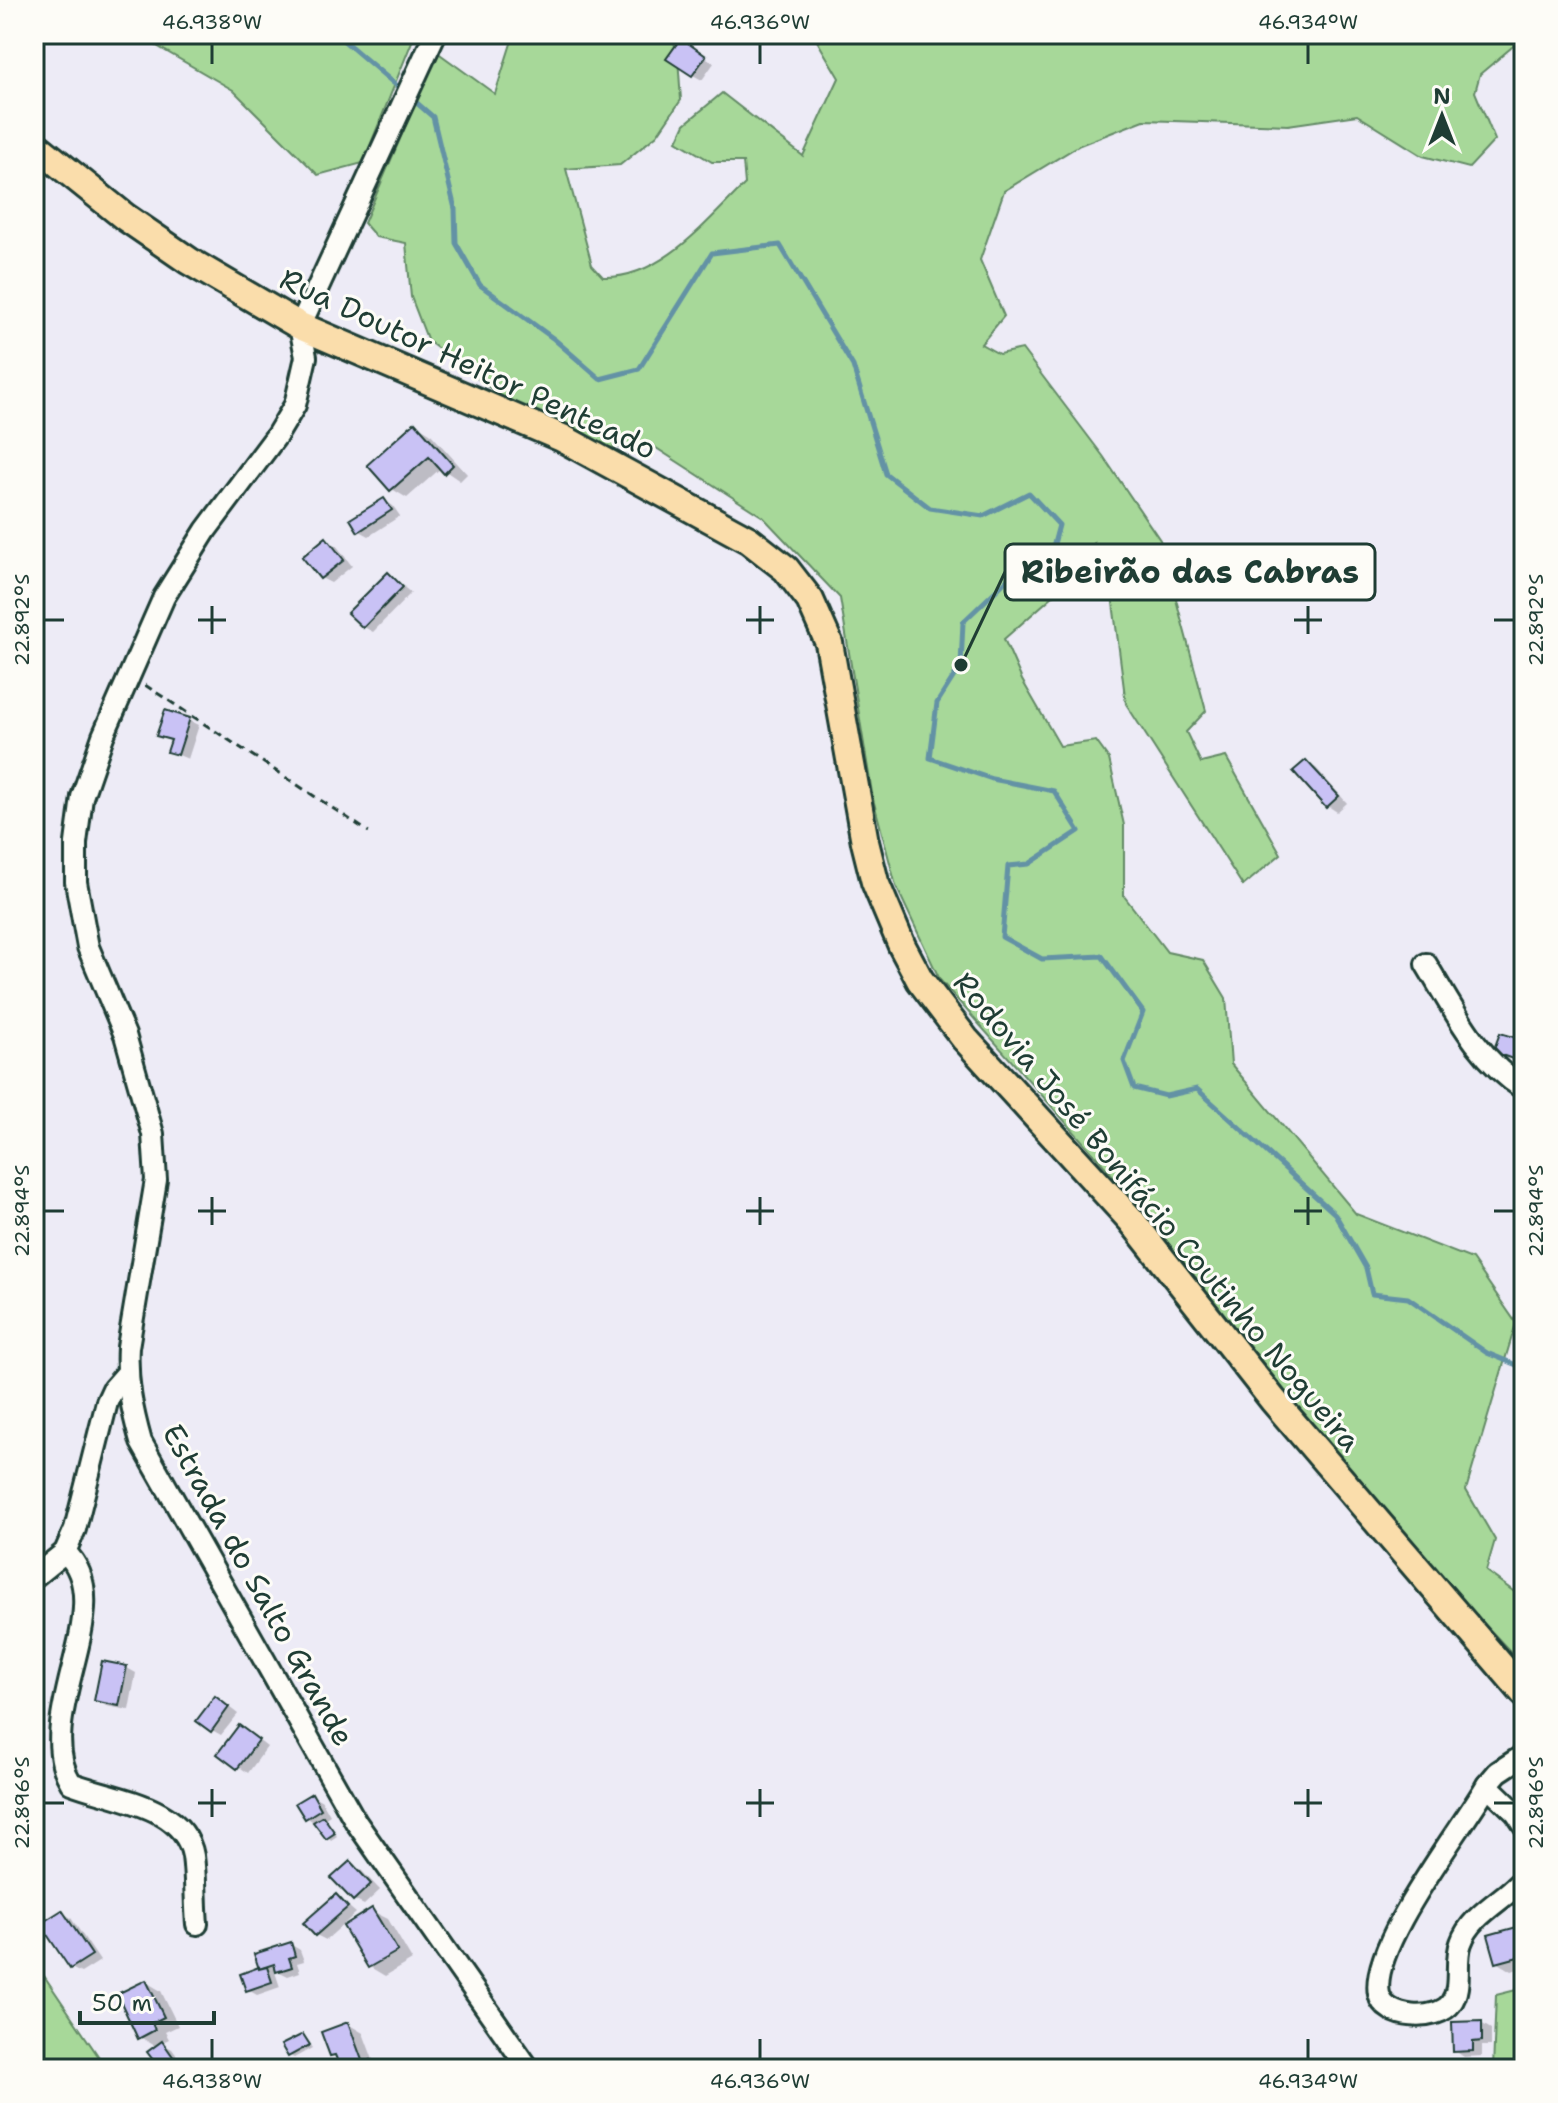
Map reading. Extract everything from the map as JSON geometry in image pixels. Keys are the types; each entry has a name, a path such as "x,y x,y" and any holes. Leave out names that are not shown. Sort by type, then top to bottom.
{"main road":[{"name":"Rua Doutor Heitor Penteado","path":"34,144 125,217 189,261 300,326 562,438 749,540 772,556 800,584 820,618 835,671"},
{"name":"Rodovia José Bonifácio Coutinho Nogueira","path":"835,671 875,882 920,980 965,1039 1131,1220 1273,1400 1524,1693"}],"street":[{"path":"300,326 435,34"},
{"name":"Estrada do Salto Grande","path":"300,326 306,357 295,405 277,435 206,530 164,597 103,736 82,797 76,843 76,882 88,947 125,1035 149,1119 156,1156 156,1180 130,1331 127,1373 130,1403 141,1442 348,1808 529,2069"},
{"path":"1426,964 1484,1056 1501,1074 1524,1089"},
{"path":"34,1577 65,1552 75,1529 107,1402 113,1389 127,1373"},
{"path":"65,1552 76,1562 81,1574 83,1616 60,1727 62,1769 71,1783 147,1808 169,1819 186,1834 193,1855 197,1924"},
{"path":"1524,1755 1498,1772 1487,1785 1460,1830 1435,1862 1392,1940 1380,1969 1379,1994 1384,2006 1399,2014 1422,2015 1440,2013 1452,2003 1460,1943 1473,1923 1524,1878"},
{"path":"1487,1785 1524,1825"}],"path":[{"path":"129,674 369,832"}],"green space":[{"path":"81,34 415,34 363,163 318,175 233,90 148,41 83,37"},
{"path":"514,34 672,34 678,58 681,100 657,135 620,165 566,169 592,265 603,277 644,269 663,258 698,231 745,184 743,162 712,162 677,141 685,124 722,93 803,156 839,78 813,34 1524,34 1480,74 1475,92 1495,140 1469,168 1423,156 1357,115 1288,125 1144,120 1080,145 1004,191 980,260 1004,316 981,344 999,354 1022,349 1103,456 1160,540 1206,711 1186,732 1201,763 1226,757 1281,854 1243,886 1126,704 1112,595 1094,542 1054,595 1004,639 1022,680 1060,746 1096,741 1109,759 1124,825 1124,896 1167,952 1203,960 1226,998 1231,1064 1356,1214 1472,1259 1516,1323 1466,1490 1495,1540 1486,1571 1524,1599 1524,1666 1427,1563 1330,1448 1129,1194 940,980 896,886 873,799 840,598 763,517 653,446 599,448 510,403 428,341 411,297 406,243 376,237 364,223 437,52 495,94"},
{"path":"34,1961 107,2069 34,2069"},
{"path":"1524,1988 1524,2069 1493,2069 1496,1995"}],"building":[{"path":"681,38 706,56 692,76 666,59"},
{"path":"415,422 453,465 444,474 429,457 390,491 367,465"},
{"path":"384,498 392,510 358,532 350,519"},
{"path":"326,537 344,560 320,579 302,557"},
{"path":"388,572 403,587 363,628 347,613"},
{"path":"165,710 190,718 178,755 167,752 171,740 156,736"},
{"path":"1306,760 1339,796 1326,808 1293,771"},
{"path":"1500,1033 1524,1040 1524,1063 1493,1052"},
{"path":"102,1661 127,1666 119,1706 94,1701"},
{"path":"215,1696 229,1707 211,1732 196,1721"},
{"path":"239,1725 259,1740 237,1769 217,1754"},
{"path":"312,1793 321,1809 305,1819 295,1803"},
{"path":"323,1816 335,1833 326,1839 313,1822"},
{"path":"350,1861 371,1884 353,1901 331,1878"},
{"path":"336,1894 348,1907 315,1936 303,1923"},
{"path":"372,1908 398,1951 368,1968 343,1926"},
{"path":"62,1910 92,1955 70,1969 40,1924"},
{"path":"1524,1925 1524,1963 1520,1964 1518,1957 1496,1963 1488,1935"},
{"path":"291,1942 295,1956 289,1958 292,1967 276,1972 274,1964 259,1969 254,1954"},
{"path":"267,1967 272,1982 246,1991 240,1974"},
{"path":"146,1980 164,2017 152,2023 155,2030 138,2039 117,1994"},
{"path":"1482,2021 1482,2041 1473,2042 1473,2051 1453,2052 1452,2022"},
{"path":"348,2022 363,2063 370,2060 374,2069 341,2069 335,2055 330,2056 321,2032"},
{"path":"303,2034 310,2045 288,2057 281,2045"},
{"path":"162,2041 174,2058 160,2069 147,2052"}],"waterway":[{"path":"336,34 403,91"},
{"path":"410,97 433,117 455,209 456,243 480,285 554,339 600,379 639,369 712,253 780,245 853,366 886,474 930,508 983,516 1029,493 1059,525 1051,555 1008,579 963,622 961,665 937,703 930,758 992,779 1054,791 1079,831 1029,864 1008,866 1002,937 1042,959 1102,956 1143,1012 1124,1061 1134,1088 1166,1096 1197,1089 1335,1214 1366,1268 1372,1294 1408,1298 1487,1353 1524,1368"},
{"path":"1524,1269 1517,1279 1524,1291"}],"place":[{"name":"Ribeirão das Cabras","path":"961,665"}]}
